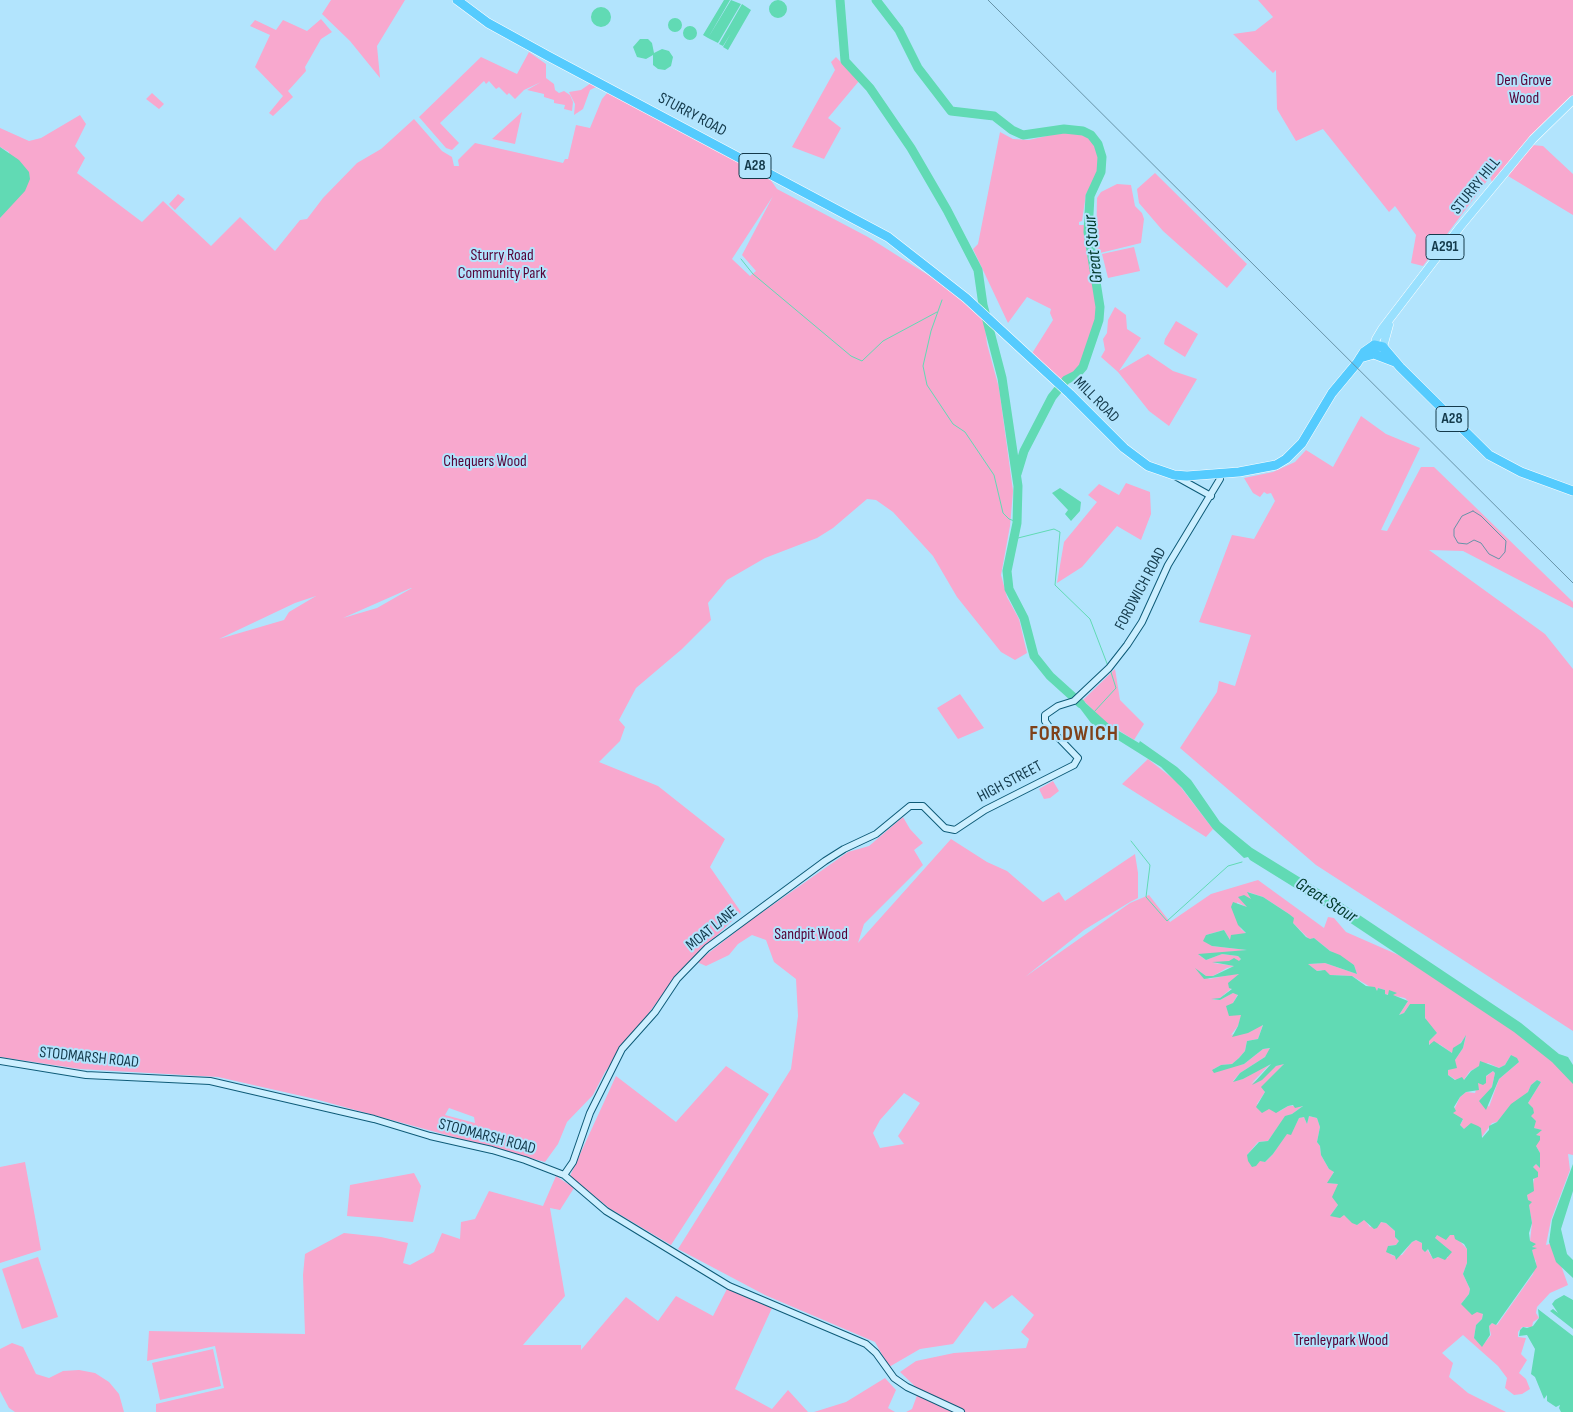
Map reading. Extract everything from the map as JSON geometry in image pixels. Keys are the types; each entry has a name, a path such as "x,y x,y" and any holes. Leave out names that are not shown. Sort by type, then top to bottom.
{"highway":[{"name":"STURRY ROAD","path":"457,0 488,23 548,56 888,237 966,298 1004,334"},
{"name":"MILL ROAD","path":"1004,334 1070,394 1140,462 1174,475"},
{"name":"A28","path":"1174,475 1220,474 1268,467 1290,456 1302,443 1332,393 1360,358 1370,346 1379,346 1489,455 1522,472 1573,491"},
{"name":"A28","path":"1376,354 1396,362"},
{"path":"1360,358 1376,354"}],"main road":[{"name":"STURRY HILL","path":"1379,346 1382,329 1390,321 1447,243 1516,158 1548,123 1573,100"},
{"path":"1376,354 1379,346"}],"street":[{"name":"FORDWICH ROAD","path":"1078,760 1052,731 1044,718 1058,706 1074,701 1080,696 1109,668 1127,646 1142,622 1168,565 1211,496 1220,479 1220,474"},
{"path":"1174,475 1211,496"},
{"name":"HIGH STREET","path":"955,830 985,810 1067,769 1078,760"},
{"name":"MOAT LANE","path":"564,1175 573,1162 590,1113 622,1049 655,1012 677,980 707,948 825,861 844,848 876,834 910,806 923,806 945,828 955,830"},
{"name":"STODMARSH ROAD","path":"0,1061 86,1075 219,1083 374,1119 451,1142 492,1150 564,1175 606,1211 729,1286 866,1344 894,1378 907,1387 961,1412"}],"green space":[{"path":"331,0 405,0 377,46 380,78 350,41 322,14"},
{"name":"Den Grove Wood","path":"1258,0 1573,0 1573,95 1492,182 1490,177 1423,266 1411,263 1416,235 1395,206 1389,212 1323,129 1296,141 1277,109 1276,70 1273,73 1233,34 1255,31 1273,17"},
{"path":"321,19 332,32 321,39 305,67 306,71 288,91 293,97 273,116 269,113 283,96 255,67 270,35 250,26 255,20 276,30 283,20 307,31"},
{"path":"529,52 546,64 546,78 554,84 555,90 559,93 564,91 570,95 573,102 572,111 564,109 565,105 554,103 554,100 544,97 544,94 527,90 541,82 524,90 515,99 509,93 507,95 499,87 496,89 489,81 486,84 484,81 440,123 459,143 452,150 446,148 419,117 481,57 517,74"},
{"path":"836,57 859,81 828,118 841,128 824,159 792,147 835,70 831,62"},
{"path":"591,83 598,86 590,90 583,109 574,115 575,104 569,92 581,90"},
{"path":"608,92 770,179 777,189 868,237 936,280 984,319 987,344 999,388 1013,491 1010,526 1001,575 1007,597 1019,619 1027,653 1015,660 1001,652 957,597 933,556 893,512 876,500 867,499 833,528 817,538 765,558 727,580 708,603 711,620 682,649 636,688 619,720 625,727 620,741 599,762 658,786 725,839 710,867 741,912 677,975 605,1072 593,1095 567,1122 558,1144 545,1162 315,1099 218,1077 80,1069 0,1057 0,218 9,207 9,152 0,147 0,128 29,141 41,138 80,115 86,124 75,146 85,158 77,173 142,222 163,201 211,246 240,217 275,251 300,220 307,219 323,198 357,163 381,149 414,119 442,151 452,157 454,166 459,166 458,160 475,143 563,163 565,159 568,159 576,125 590,128 602,99","holes":["773,196 742,255 756,271 750,276 732,259","411,588 377,608 343,618","316,596 289,612 284,620 219,639 295,603","449,1108 474,1117 475,1123 445,1115"]},
{"path":"152,93 164,104 159,109 146,99"},
{"path":"522,112 515,144 492,139"},
{"path":"1000,132 1013,139 1029,140 1064,132 1086,135 1096,144 1101,161 1095,179 1086,194 1082,221 1079,222 1079,225 1084,225 1098,306 1097,318 1080,366 1073,374 1061,381 1031,355 1053,320 1050,313 1051,309 1027,297 1008,323 973,249 978,244"},
{"path":"1532,145 1543,146 1573,174 1573,215 1508,176"},
{"path":"1155,173 1247,264 1227,288 1163,231 1139,203 1137,189"},
{"path":"1117,184 1131,185 1135,206 1142,213 1144,219 1141,243 1096,254 1097,198 1101,192"},
{"path":"178,194 185,199 175,210 169,204"},
{"path":"1134,247 1140,271 1108,278 1102,254"},
{"path":"1115,307 1126,315 1127,329 1141,338 1119,371 1148,354 1173,371 1197,379 1169,426 1149,411 1118,372 1101,357 1105,350 1103,339 1107,333 1108,320"},
{"path":"1176,321 1198,334 1185,357 1164,344"},
{"path":"1361,416 1386,434 1420,448 1381,530 1387,531 1421,467 1434,467 1573,602 1573,608 1463,551 1429,550 1545,634 1573,669 1573,1031 1316,865 1180,748 1217,692 1219,681 1235,686 1251,635 1199,622 1232,535 1254,539 1275,501 1271,493 1267,494 1264,492 1260,497 1253,493 1244,478 1273,472 1295,462 1306,450 1333,467"},
{"path":"1126,483 1150,492 1151,514 1141,540 1117,526 1082,567 1057,583 1064,542 1097,502 1088,495 1099,484 1119,495"},
{"path":"1115,669 1120,700 1144,724 1134,740 1104,721 1083,700"},
{"path":"960,694 984,728 958,739 937,708"},
{"path":"1148,759 1176,781 1213,829 1206,837 1122,784"},
{"path":"1053,781 1059,791 1050,798 1044,799 1039,789"},
{"path":"903,817 910,829 923,843 914,850 923,865 864,924 858,943 951,839 987,862 1007,871 1043,902 1059,892 1065,901 1135,854 1138,873 1138,898 1084,930 1025,977 1130,903 1149,895 1170,922 1211,894 1258,880 1324,928 1328,917 1334,918 1346,932 1403,957 1515,1031 1553,1061 1573,1083 1573,1155 1568,1154 1570,1170 1551,1220 1546,1245 1553,1243 1568,1285 1550,1293 1537,1307 1536,1313 1539,1318 1533,1322 1532,1327 1522,1327 1518,1332 1518,1337 1526,1338 1521,1354 1527,1360 1519,1373 1526,1379 1530,1389 1522,1394 1514,1395 1505,1388 1507,1378 1498,1366 1463,1335 1442,1353 1453,1363 1449,1377 1468,1393 1506,1412 906,1412 912,1409 919,1390 900,1372 916,1361 954,1353 1026,1348 1029,1339 1021,1332 1034,1315 1012,1295 993,1309 985,1301 953,1344 920,1349 889,1367 875,1342 765,1295 678,1249 791,1069 798,1016 796,979 774,962 766,940 752,935 738,944 729,955 706,966 697,962 747,923 848,852 869,846","holes":["1248,892 1263,897 1289,914 1293,918 1293,923 1310,940 1314,938 1330,951 1354,965 1357,974 1325,963 1307,964 1317,971 1321,970 1329,975 1352,976 1377,991 1378,988 1385,990 1385,994 1405,998 1408,1001 1399,1015 1404,1013 1410,1004 1420,1004 1428,1025 1437,1033 1428,1041 1430,1045 1439,1044 1452,1053 1466,1036 1463,1048 1455,1060 1455,1064 1448,1070 1448,1075 1456,1080 1463,1081 1470,1071 1488,1063 1499,1068 1505,1065 1511,1055 1519,1062 1499,1079 1489,1107 1483,1098 1492,1087 1495,1073 1493,1071 1478,1083 1475,1093 1466,1092 1460,1097 1451,1116 1463,1120 1460,1125 1464,1129 1480,1133 1481,1138 1492,1123 1497,1122 1508,1109 1528,1092 1531,1085 1537,1080 1541,1082 1528,1103 1534,1128 1541,1130 1535,1136 1536,1146 1540,1153 1539,1167 1536,1164 1533,1167 1536,1171 1533,1184 1527,1195 1532,1223 1530,1241 1534,1249 1532,1250 1533,1258 1536,1261 1533,1274 1497,1325 1492,1323 1489,1326 1491,1335 1482,1346 1474,1338 1476,1325 1482,1319 1483,1313 1461,1304 1469,1294 1470,1289 1463,1274 1467,1263 1467,1249 1454,1235 1436,1234 1435,1239 1447,1248 1448,1258 1438,1257 1433,1259 1427,1249 1426,1252 1422,1243 1416,1240 1412,1242 1402,1255 1395,1256 1391,1255 1388,1246 1396,1245 1399,1241 1395,1237 1395,1231 1386,1223 1381,1222 1370,1227 1364,1219 1357,1225 1344,1215 1330,1216 1338,1205 1335,1199 1339,1184 1328,1183 1334,1171 1329,1169 1321,1155 1320,1146 1317,1142 1320,1127 1317,1118 1309,1116 1307,1124 1304,1117 1299,1118 1293,1130 1287,1133 1273,1154 1265,1162 1247,1155 1258,1142 1268,1141 1285,1117 1304,1105 1288,1106 1280,1111 1257,1104 1265,1092 1262,1087 1285,1063 1276,1066 1251,1084 1272,1062 1243,1079 1233,1081 1240,1073 1265,1057 1271,1048 1263,1049 1244,1064 1212,1070 1221,1065 1232,1064 1239,1058 1245,1051 1247,1041 1258,1039 1263,1024 1231,1035 1238,1026 1242,1014 1233,1003 1238,994 1233,993 1220,1000 1212,1000 1220,998 1232,988 1240,973 1209,979 1197,969 1206,976 1213,976 1227,968 1236,966 1213,963 1239,961 1241,959 1238,956 1222,954 1206,960 1199,955 1248,950 1212,946 1206,935 1224,930 1230,940 1236,935 1247,934 1241,929 1238,921 1237,902 1248,908 1239,897 1252,899","904,1093 920,1103 898,1136 904,1144 880,1148 873,1133 880,1120"]},
{"path":"726,1066 769,1094 671,1245 609,1208 570,1176 616,1076 676,1122"},
{"path":"25,1162 41,1250 0,1263 0,1167"},
{"path":"414,1173 421,1186 413,1222 347,1216 350,1185"},
{"path":"556,1176 574,1188 560,1210 550,1208 565,1296 523,1345 581,1345 581,1350 626,1297 658,1321 676,1296 713,1316 727,1289 772,1308 735,1389 772,1409 788,1390 808,1412 156,1412 156,1404 224,1388 215,1346 147,1361 149,1331 305,1334 303,1275 305,1254 344,1233 381,1237 408,1243 403,1263 410,1265 434,1252 442,1233 460,1239 461,1222 475,1219 489,1191 543,1206"},
{"path":"38,1257 58,1317 22,1329 2,1269"},
{"path":"12,1343 23,1347 36,1374 49,1378 63,1371 79,1370 95,1373 109,1382 119,1394 124,1412 15,1412 9,1408 0,1391 0,1349"},
{"path":"213,1349 221,1386 160,1400 152,1363"},
{"path":"885,1378 896,1390 888,1408 895,1412 814,1412 846,1402"}],"water":[{"path":"724,0 730,0 708,38 703,35"},
{"path":"731,0 741,4 718,43 708,38"},
{"path":"774,0 782,0 787,5 785,16 774,18 769,13 769,5"},
{"path":"742,4 751,10 728,50 723,47 731,33 723,46 719,44"},
{"path":"601,7 608,10 611,17 608,24 601,27 594,24 591,17 594,10"},
{"path":"672,18 678,18 682,25 678,32 672,32 668,28 668,22"},
{"path":"687,26 693,26 697,33 693,40 687,40 683,36 683,30"},
{"path":"640,39 648,39 652,43 654,53 662,49 669,51 673,57 671,66 665,70 658,69 653,65 653,55 646,59 637,57 633,47"},
{"path":"0,147 19,160 29,172 30,179 25,191 0,218"},
{"path":"1060,488 1081,502 1080,511 1071,521 1065,514 1068,510 1052,493"},
{"path":"1080,698 1112,727 1139,743 1140,741 1177,767 1191,780 1220,822 1252,848 1343,904 1521,1023 1559,1054 1568,1057 1573,1065 1573,1084 1552,1062 1514,1032 1337,914 1248,857 1244,858 1213,829 1182,788 1161,767 1091,723 1076,703"},
{"path":"1247,892 1263,897 1289,914 1294,918 1293,923 1306,937 1314,938 1330,951 1340,955 1354,965 1357,974 1325,963 1308,964 1317,971 1325,970 1330,975 1352,976 1366,986 1375,987 1377,991 1378,988 1385,990 1385,994 1388,995 1389,990 1397,993 1393,995 1408,1001 1399,1015 1404,1013 1410,1004 1425,1004 1425,1018 1437,1033 1429,1041 1429,1045 1434,1041 1452,1053 1453,1048 1461,1043 1466,1035 1463,1048 1455,1060 1457,1068 1448,1070 1448,1075 1455,1080 1462,1077 1464,1080 1471,1071 1479,1066 1480,1061 1499,1068 1505,1065 1511,1055 1517,1058 1519,1062 1499,1079 1486,1110 1479,1101 1492,1087 1495,1073 1493,1071 1486,1076 1486,1083 1483,1085 1478,1083 1479,1090 1466,1092 1460,1097 1454,1107 1456,1111 1453,1113 1463,1119 1460,1125 1464,1129 1471,1123 1478,1126 1481,1128 1482,1138 1489,1130 1489,1126 1497,1122 1511,1104 1528,1092 1531,1085 1537,1080 1541,1082 1528,1103 1533,1108 1534,1113 1531,1116 1536,1121 1534,1128 1542,1130 1536,1135 1540,1136 1536,1146 1540,1153 1540,1168 1536,1164 1533,1167 1538,1172 1538,1177 1533,1179 1534,1191 1527,1195 1528,1200 1532,1202 1529,1205 1532,1223 1529,1233 1530,1241 1536,1244 1532,1247 1537,1248 1532,1250 1537,1267 1496,1325 1492,1323 1489,1326 1490,1335 1482,1347 1474,1338 1476,1325 1482,1319 1483,1314 1477,1312 1472,1315 1461,1304 1469,1294 1470,1289 1463,1274 1467,1263 1467,1249 1464,1244 1455,1239 1454,1235 1450,1235 1446,1240 1437,1235 1435,1238 1452,1252 1445,1260 1438,1257 1433,1259 1428,1249 1425,1252 1422,1249 1422,1243 1416,1240 1396,1260 1395,1256 1386,1252 1388,1246 1396,1245 1399,1241 1395,1237 1395,1231 1386,1223 1381,1222 1374,1229 1364,1220 1357,1225 1344,1215 1340,1218 1330,1216 1338,1205 1332,1197 1338,1184 1327,1183 1334,1172 1329,1169 1321,1155 1320,1146 1317,1142 1320,1127 1317,1118 1309,1116 1307,1124 1304,1117 1299,1118 1291,1135 1287,1134 1265,1162 1260,1161 1256,1166 1252,1167 1248,1161 1247,1155 1259,1142 1268,1141 1285,1116 1292,1114 1303,1106 1295,1108 1293,1105 1288,1106 1276,1113 1269,1109 1262,1113 1256,1107 1265,1092 1261,1087 1284,1064 1276,1066 1262,1080 1252,1085 1271,1064 1243,1079 1233,1082 1240,1073 1265,1057 1270,1048 1263,1049 1244,1064 1214,1073 1212,1070 1221,1065 1232,1064 1239,1058 1245,1051 1247,1041 1258,1039 1263,1025 1248,1033 1232,1037 1241,1015 1229,1016 1226,1006 1233,1003 1238,995 1233,993 1220,1000 1211,999 1220,998 1232,989 1229,988 1228,983 1239,974 1204,979 1195,968 1206,976 1213,976 1234,966 1212,962 1229,961 1234,958 1239,961 1241,959 1238,956 1222,954 1206,960 1198,954 1247,950 1212,946 1203,941 1206,935 1224,930 1230,940 1231,935 1246,933 1238,925 1231,907 1233,902 1247,907 1238,897 1244,895 1251,899"},
{"path":"1573,1164 1573,1191 1561,1229 1567,1254 1573,1260 1573,1278 1556,1262 1549,1242 1552,1220"},
{"path":"1564,1295 1573,1300 1573,1329 1550,1311 1553,1309 1558,1313 1552,1304"},
{"path":"1538,1309 1573,1336 1573,1412 1561,1412 1560,1405 1556,1407 1547,1401 1547,1395 1544,1399 1535,1377 1531,1374 1535,1349 1527,1335 1519,1336 1520,1330 1523,1327 1533,1326 1539,1318"}],"waterway":[{"name":"Great Stour","path":"840,0 845,61 870,88 911,148 947,210 978,270 983,305 1002,378 1018,486 1017,523 1007,571 1009,589 1024,618 1034,656 1050,676 1081,704"},
{"name":"Great Stour","path":"876,0 899,30 918,68 951,111 994,116 1012,130 1023,135 1064,129 1083,131 1091,135 1098,144 1102,157 1101,172 1090,196 1088,232 1100,307 1099,320 1083,367 1076,375 1066,380 1052,397 1024,451 1017,474"},
{"path":"741,259 753,274 851,356 862,361 883,341 937,312"},
{"path":"942,300 931,331 923,366 927,385 953,424 965,432 994,475 1003,513 1009,519 1017,522"},
{"name":"Great Stour","path":"1014,539 1054,529 1060,532 1055,585 1090,619 1108,666"},
{"name":"Great Stour","path":"1094,712 1116,688 1110,669"},
{"path":"1131,841 1150,865 1146,897 1167,921 1228,866 1242,862"}],"railway":[{"path":"988,0 1573,583"},
{"path":"1473,511 1481,516 1506,541 1505,552 1499,559 1489,554 1481,543 1474,540 1467,544 1458,543 1454,536 1454,529 1462,516 1473,511"}],"district":[{"name":"FORDWICH","path":"1074,735"}],"park label":[{"name":"Sturry Road Community Park","path":"502,265"},
{"name":"Chequers Wood","path":"485,462"},
{"name":"Sandpit Wood","path":"811,935"},
{"name":"Trenleypark Wood","path":"1341,1341"}]}
